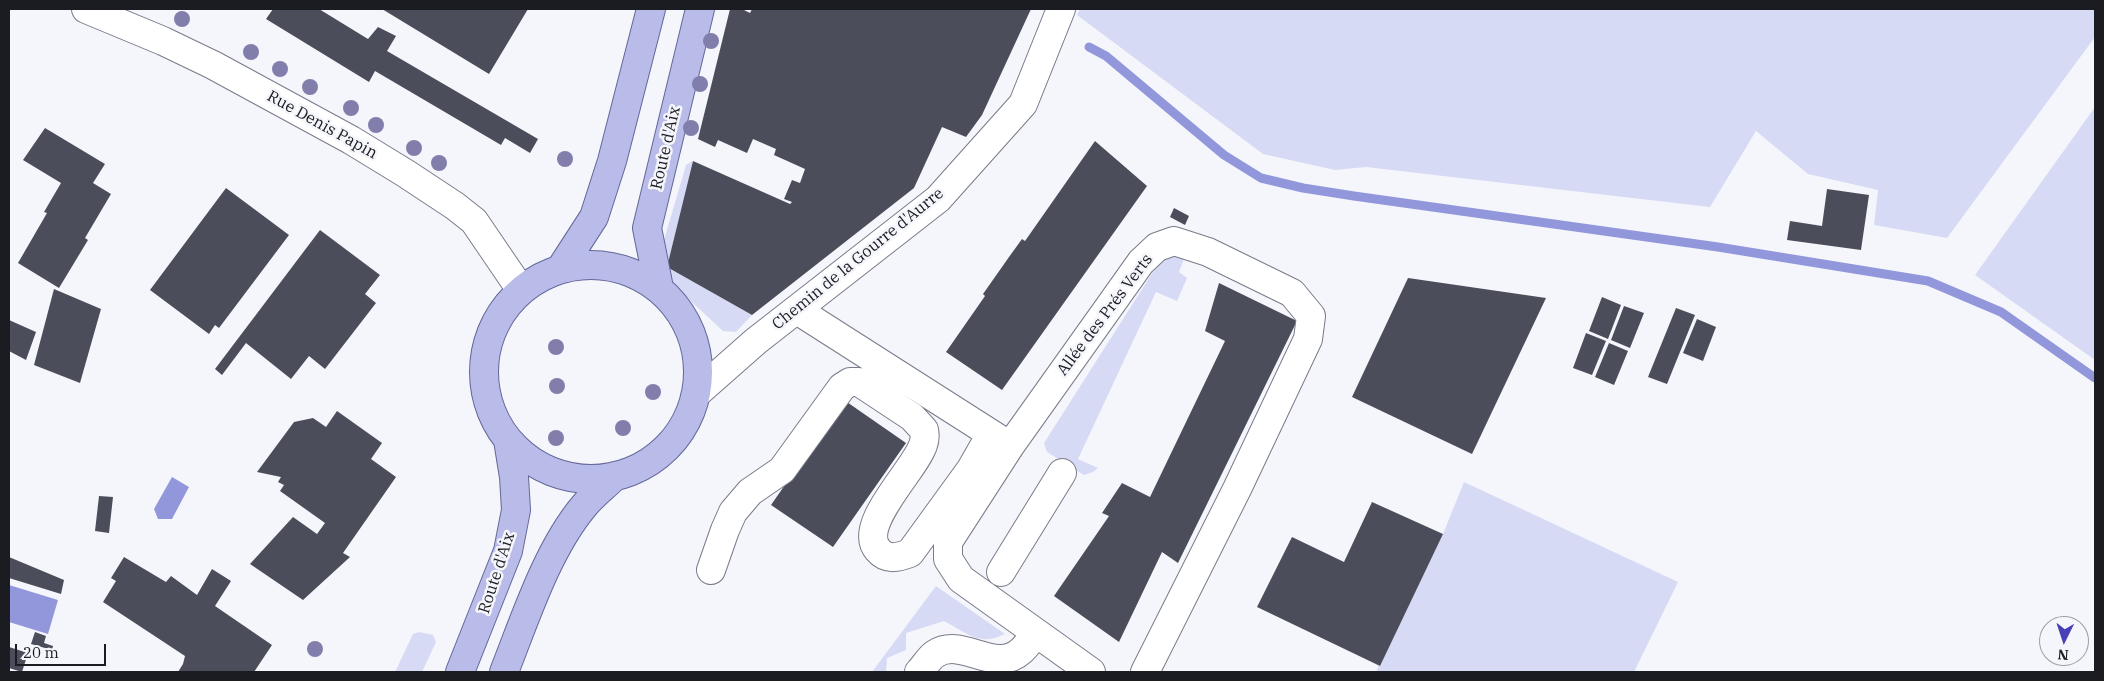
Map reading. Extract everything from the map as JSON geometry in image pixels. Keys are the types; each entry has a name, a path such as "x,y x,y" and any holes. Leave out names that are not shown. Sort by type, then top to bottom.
{"main road":[{"path":"561,268 594,217 612,162 651,9"},
{"name":"Route d'Aix","path":"659,288 647,228 700,9"},
{"path":"596,265 612,268 629,272 659,288 684,318 698,354 697,393 681,431 652,460 615,476 575,478 538,466 508,440 492,414 484,384 486,349 498,317 521,290 540,277 561,268 596,265"},
{"name":"Route d'Aix","path":"460,672 508,551 516,510 514,477 508,440"},
{"path":"504,672 530,604 558,545 584,506 615,476"}],"street":[{"name":"Rue Denis Papin","path":"86,9 212,64 351,140 405,173 474,221 521,290"},
{"name":"Chemin de la Gourre d'Aurre","path":"697,393 756,341 938,199 1023,104 1061,9"},
{"name":"Allée des Prés Verts","path":"1091,672 961,579 948,558 948,542 1000,440 1141,262 1157,247 1174,241 1208,252 1292,293 1311,316 1308,340 1237,489 1145,672"},
{"path":"711,570 724,530 733,512 750,492 782,470 842,387 850,382 859,382 912,417 924,430 923,446 874,525 874,545 887,556 897,558 910,553 971,469 1000,440 797,310"},
{"path":"1001,572 1062,473"},
{"path":"919,672 934,655 947,649 962,650 986,658 1008,659 1020,652 1036,633"}],"shaded area":[{"path":"1080,9 2095,9 2095,37 1947,238 1874,225 1878,190 1808,174 1756,131 1710,207 1366,167 1335,170 1263,154 1077,15"},
{"path":"2095,107 2095,360 1975,275"},
{"path":"693,161 667,267 752,315 736,332 723,331 668,280 659,257 686,165"},
{"path":"1169,251 1184,259 1179,272 1187,278 1177,301 1156,292 1078,459 1098,468 1084,475 1047,452 1044,443 1153,272"},
{"path":"1464,482 1678,582 1634,672 1376,672 1443,534"},
{"path":"936,586 1005,634 996,638 980,639 944,621 906,633 906,650 887,658 886,672 872,672"},
{"path":"419,632 433,635 436,642 422,672 395,672 413,634"}],"water":[{"path":"172,477 189,487 172,519 158,519 154,509"},
{"path":"9,585 58,600 48,634 9,622"}],"building":[{"path":"273,9 319,9 368,39 378,27 396,36 387,51 538,139 530,153 505,138 501,145 375,71 369,82 266,19"},
{"path":"382,9 528,9 489,74"},
{"path":"730,9 742,9 750,13 752,9 1031,9 982,115 966,137 942,127 914,188 752,315 667,267 693,161 790,204 792,202 784,199 792,180 800,183 805,169 774,155 776,149 753,139 747,153 718,140 715,147 698,139"},
{"path":"45,128 105,164 93,183 111,194 85,238 88,240 59,288 18,263 47,213 44,212 61,183 23,160"},
{"path":"1095,141 1147,186 1002,390 946,352 985,296 983,294 1009,257 1022,239 1025,241"},
{"path":"226,188 289,235 219,328 215,325 209,334 150,290"},
{"path":"1827,189 1869,195 1861,250 1787,240 1790,221 1822,226"},
{"path":"1174,208 1189,216 1185,225 1170,217"},
{"path":"320,230 380,275 365,294 376,303 325,369 309,356 291,379 246,343 222,375 215,369"},
{"path":"1408,278 1546,298 1472,454 1352,397"},
{"path":"1219,283 1297,321 1178,563 1162,552 1119,642 1054,596 1109,516 1102,513 1122,483 1150,497 1225,341 1205,331"},
{"path":"54,289 101,309 80,383 34,365"},
{"path":"1602,297 1621,305 1608,339 1589,331"},
{"path":"1624,306 1644,313 1630,348 1611,340"},
{"path":"1676,308 1695,315 1667,384 1648,377"},
{"path":"1697,319 1716,327 1703,361 1683,353"},
{"path":"9,320 36,332 26,360 9,351"},
{"path":"1586,333 1606,341 1592,375 1573,368"},
{"path":"1609,343 1628,351 1614,385 1595,377"},
{"path":"844,400 906,443 833,547 771,505"},
{"path":"337,411 382,443 371,459 396,477 343,553 350,557 303,600 250,564 293,517 317,534 325,523 280,491 284,485 278,482 281,477 257,472 294,422 313,418 326,427"},
{"path":"99,496 113,497 109,533 95,531"},
{"path":"1372,502 1443,534 1380,666 1257,607 1292,537 1344,562"},
{"path":"9,557 64,580 61,594 9,578"},
{"path":"124,557 166,582 171,576 197,595 212,569 231,581 215,606 272,645 254,672 178,672 185,656 103,602 116,581 111,578"},
{"path":"35,632 46,636 44,643 53,646 52,650 31,644"},
{"path":"9,647 28,653 22,672 9,668"}],"waterway":[{"path":"1089,47 1106,56 1224,155 1261,178 1303,188 1354,196 1718,247 1928,281 2001,312 2095,378"}]}
